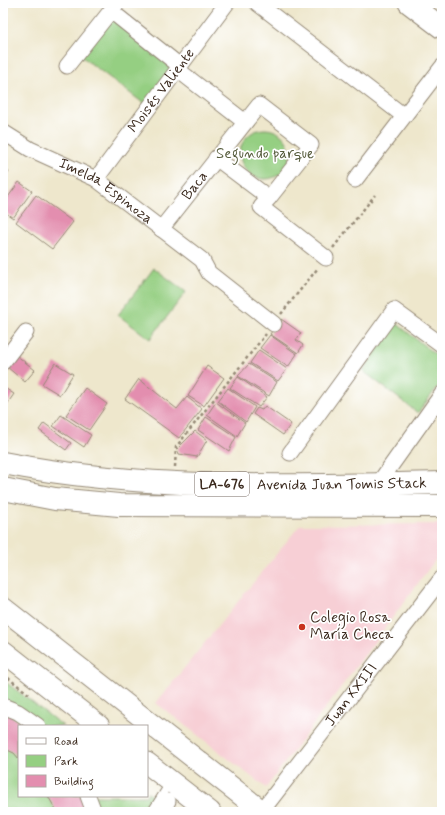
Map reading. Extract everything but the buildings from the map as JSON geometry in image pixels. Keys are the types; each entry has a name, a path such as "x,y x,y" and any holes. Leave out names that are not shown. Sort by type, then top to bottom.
{"main road":[{"path":"409,3 441,24"},
{"name":"Avenida Juan Tomis Stack","path":"3,463 85,476 174,482 378,484 442,483"},
{"name":"Avenida Juan Tomis Stack","path":"3,489 55,499 119,505 442,506"},
{"path":"3,608 262,812"},
{"path":"3,651 98,725"},
{"path":"148,766 163,804 210,812"}],"street":[{"name":"Moisés Valiente","path":"96,180 227,3"},
{"path":"257,3 290,30 404,116"},
{"path":"67,66 114,7 179,68 246,122"},
{"path":"355,180 442,67"},
{"name":"Baca","path":"161,229 258,105 311,145 265,203"},
{"name":"Imelda Espinoza","path":"3,132 30,149 96,180 202,260 209,273 274,324"},
{"path":"216,158 326,258"},
{"path":"290,453 394,310 442,345"},
{"path":"3,362 26,332"},
{"path":"378,484 442,394"},
{"name":"Juan XXIII","path":"262,812 442,578"},
{"path":"3,706 18,712 37,725"},
{"path":"88,797 94,812"}],"shaded area":[{"name":"Colegio Rosa María Checa","path":"442,524 442,551 266,788 156,703 300,525"}],"green space":[{"path":"111,17 176,66 147,106 81,56"},
{"name":"Segundo parque","path":"270,129 275,130 283,136 289,144 289,164 283,172 275,178 260,179 255,178 247,172 241,164 240,149 241,144 247,136 255,130"},
{"path":"154,268 186,292 150,339 118,315"},
{"path":"396,323 442,360 442,381 418,413 363,371"},
{"path":"3,680 62,725 18,725 18,797 148,797 148,793 173,812 3,812"}],"place":[{"name":"Colegio Rosa María Checa","path":"302,627"}]}
